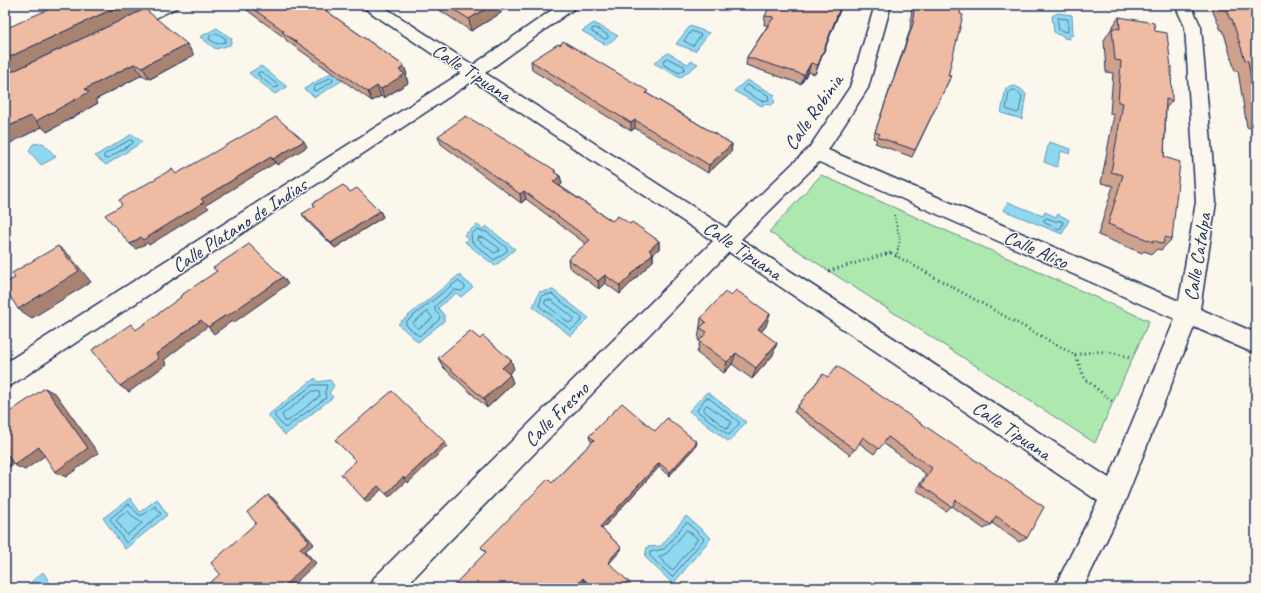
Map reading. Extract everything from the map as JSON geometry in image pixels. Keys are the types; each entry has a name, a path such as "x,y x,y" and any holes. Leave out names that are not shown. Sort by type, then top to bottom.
{"street":[{"path":"112,33 170,5"},
{"name":"Calle Tipuana","path":"370,5 1114,497"},
{"name":"Calle Platano de Indias","path":"5,376 473,73 569,5"},
{"name":"Calle Robinia","path":"727,240 816,153 860,88 883,5"},
{"name":"Calle Catalpa","path":"1068,588 1114,497 1188,315 1206,202 1193,27 1183,5"},
{"name":"Calle Aliso","path":"816,153 1256,344"},
{"name":"Calle Fresno","path":"384,588 727,240"}],"path":[{"path":"894,214 900,239 896,257"},
{"path":"829,271 890,253 1075,355 1085,378 1099,392 1113,402"},
{"path":"1075,355 1099,350 1116,352 1132,359"}],"green space":[{"path":"821,175 1149,321 1095,443 769,232"}],"water":[{"path":"1058,13 1072,15 1073,35 1069,36 1070,39 1064,38 1062,35 1058,35 1054,32 1052,16"},
{"path":"594,23 618,36 606,45 582,31"},
{"path":"690,26 709,33 695,51 676,44"},
{"path":"217,28 232,39 230,45 216,49 200,37"},
{"path":"668,53 688,64 692,61 698,64 680,78 654,63"},
{"path":"261,66 287,87 275,94 249,73"},
{"path":"340,72 343,80 315,97 304,89 331,73 333,74"},
{"path":"747,80 775,95 772,97 775,102 771,105 764,104 762,106 734,91"},
{"path":"1015,86 1026,94 1022,119 1001,113 1006,88"},
{"path":"132,134 142,142 106,165 95,156"},
{"path":"1049,142 1071,149 1070,154 1061,151 1057,167 1044,162"},
{"path":"43,143 56,157 41,165 29,151 33,144"},
{"path":"1008,202 1043,216 1045,212 1056,217 1058,214 1069,220 1062,234 1003,210"},
{"path":"477,225 483,229 486,226 515,249 495,266 465,242 469,239 464,235"},
{"path":"459,275 473,287 461,297 456,293 438,308 444,315 444,321 418,342 398,324"},
{"path":"553,290 589,318 571,336 533,307 539,292"},
{"path":"315,378 318,382 330,380 334,386 329,393 333,397 285,435 268,415"},
{"path":"707,392 746,422 729,442 689,411"},
{"path":"130,498 140,512 157,499 167,515 125,549 103,518"},
{"path":"686,516 711,538 673,584 645,557 647,547 661,546"},
{"path":"43,572 53,588 24,588"}],"building":[{"path":"44,5 121,5 5,59 5,29 49,9"},
{"path":"248,5 318,5 404,66 399,70 405,74 381,89 377,86 368,92 282,32 284,31"},
{"path":"447,5 492,5 469,19"},
{"path":"770,5 841,5 818,65 811,63 804,75 747,57 774,17 765,16"},
{"path":"914,5 961,5 960,14 963,15 948,76 951,76 915,150 878,137 880,134 875,132 913,24"},
{"path":"1224,5 1256,5 1256,108 1248,61 1245,60 1232,19 1230,19"},
{"path":"145,9 187,44 142,67 134,64 85,89 89,92 36,121 31,116 5,128 5,75"},
{"path":"1119,17 1154,23 1155,31 1167,33 1171,68 1172,101 1166,99 1164,157 1180,162 1172,239 1165,237 1163,244 1153,240 1153,242 1108,224 1123,175 1111,172 1123,103 1118,102 1121,61 1115,60 1112,28 1120,29"},
{"path":"563,41 648,91 646,93 732,144 709,165 635,120 631,123 531,61 558,44 560,45"},
{"path":"466,116 555,170 554,172 560,176 553,182 612,221 618,216 630,224 632,222 659,241 649,250 653,253 620,286 605,275 598,281 568,259 590,240 524,191 520,194 438,136"},
{"path":"276,117 304,141 273,159 271,157 201,199 204,202 143,240 141,237 130,244 105,215 122,205 119,200 172,169 176,174"},
{"path":"343,185 350,192 357,188 380,211 331,243 302,214 315,206 313,203"},
{"path":"249,244 283,277 227,316 226,315 208,327 201,320 156,354 159,358 120,386 92,350 131,324 136,330 181,297 180,296 217,271 213,268"},
{"path":"58,246 79,271 18,309 5,288 5,283 15,278 12,273"},
{"path":"736,290 770,314 758,329 777,343 756,368 736,353 727,362 699,341 707,332 700,328 706,322 701,318 725,292 731,296"},
{"path":"470,331 480,339 483,336 511,360 502,368 510,375 484,399 438,358"},
{"path":"837,366 1044,507 1027,538 996,516 991,525 956,500 952,507 921,485 932,468 888,437 879,449 863,437 855,450 797,407 823,374 828,377"},
{"path":"45,388 88,448 55,472 39,447 14,465 8,455 5,457 5,415"},
{"path":"392,391 445,442 405,479 403,477 386,494 378,486 364,499 341,474 356,461 335,440"},
{"path":"622,403 655,431 667,418 697,442 670,472 659,463 600,527 621,547 608,562 630,583 630,588 593,588 583,578 574,588 451,588 486,552 481,547 548,479 552,483 594,440 589,436"},
{"path":"268,495 309,541 300,548 311,560 282,588 204,588 220,574 211,563 256,523 247,512"}]}
